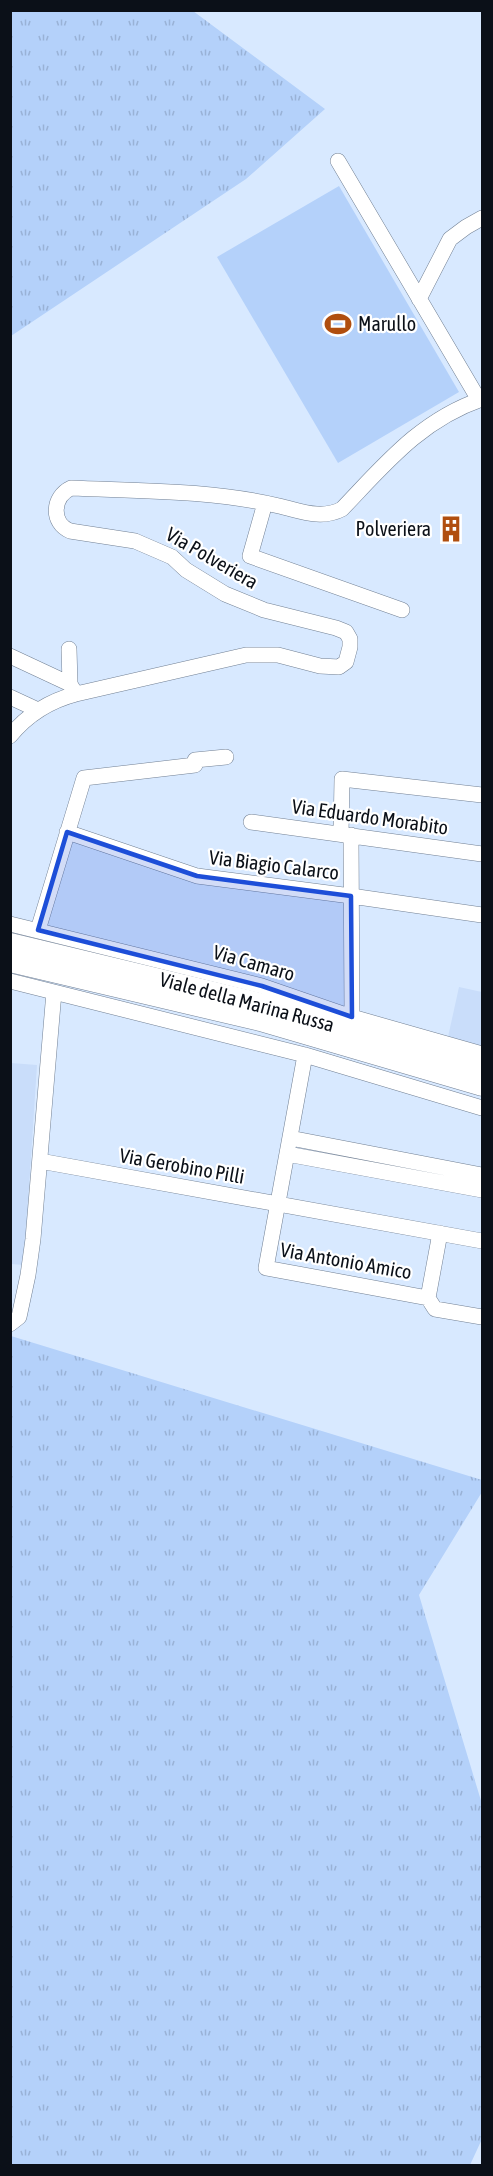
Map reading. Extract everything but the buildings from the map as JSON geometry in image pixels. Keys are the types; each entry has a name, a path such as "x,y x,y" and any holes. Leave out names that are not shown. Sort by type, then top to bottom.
{"main road":[{"name":"Viale della Marina Russa","path":"10,943 272,1006 483,1068"},
{"name":"Viale della Marina Russa","path":"10,962 260,1021 483,1086"}],"street":[{"path":"338,161 481,400"},
{"path":"419,299 450,239 483,218"},
{"name":"Via Polveriera","path":"10,736 18,726 38,710 73,689 246,655 278,655 339,667 346,662 350,647 350,639 346,632 264,610 225,594 202,581 162,551 122,538 70,531 58,523 56,515 58,500 67,490 71,488 220,495 324,515 342,509 412,438 457,408 481,400"},
{"path":"265,503 250,556 402,610"},
{"path":"69,649 73,689"},
{"path":"10,656 73,689"},
{"path":"10,697 38,710"},
{"path":"38,930 84,778 195,765 195,760 226,757"},
{"path":"352,1017 351,896 342,779 483,795"},
{"name":"Via Eduardo Morabito","path":"251,822 483,854"},
{"name":"Via Biagio Calarco","path":"67,832 196,876 483,915"},
{"name":"Via Camaro","path":"10,924 262,986 352,1017 483,1054"},
{"path":"10,981 305,1055 483,1108"},
{"path":"10,1324 19,1317 28,1275 54,992"},
{"path":"278,1205 305,1055"},
{"path":"290,1138 483,1175"},
{"path":"287,1154 483,1190"},
{"name":"Via Gerobino Pilli","path":"40,1161 483,1241"},
{"name":"Via Antonio Amico","path":"278,1205 266,1268 428,1298 435,1309 483,1317"},
{"path":"428,1298 440,1233"}],"highlighted area":[{"path":"67,832 197,876 351,896 352,1017 262,986 38,930"}],"shaded area":[{"path":"459,987 482,992 482,1047 448,1037"},
{"path":"11,1063 37,1065 24,1265 11,1264"}],"green space":[{"path":"11,10 193,11 325,109 246,179 11,336"},
{"name":"Marullo","path":"339,186 459,392 338,463 217,257"},
{"path":"11,1336 482,1480 482,1492 419,1595 482,1804 482,2139 470,2165 11,2165"}],"place":[{"name":"Marullo","path":"338,324"},
{"name":"Polveriera","path":"451,529"}]}
